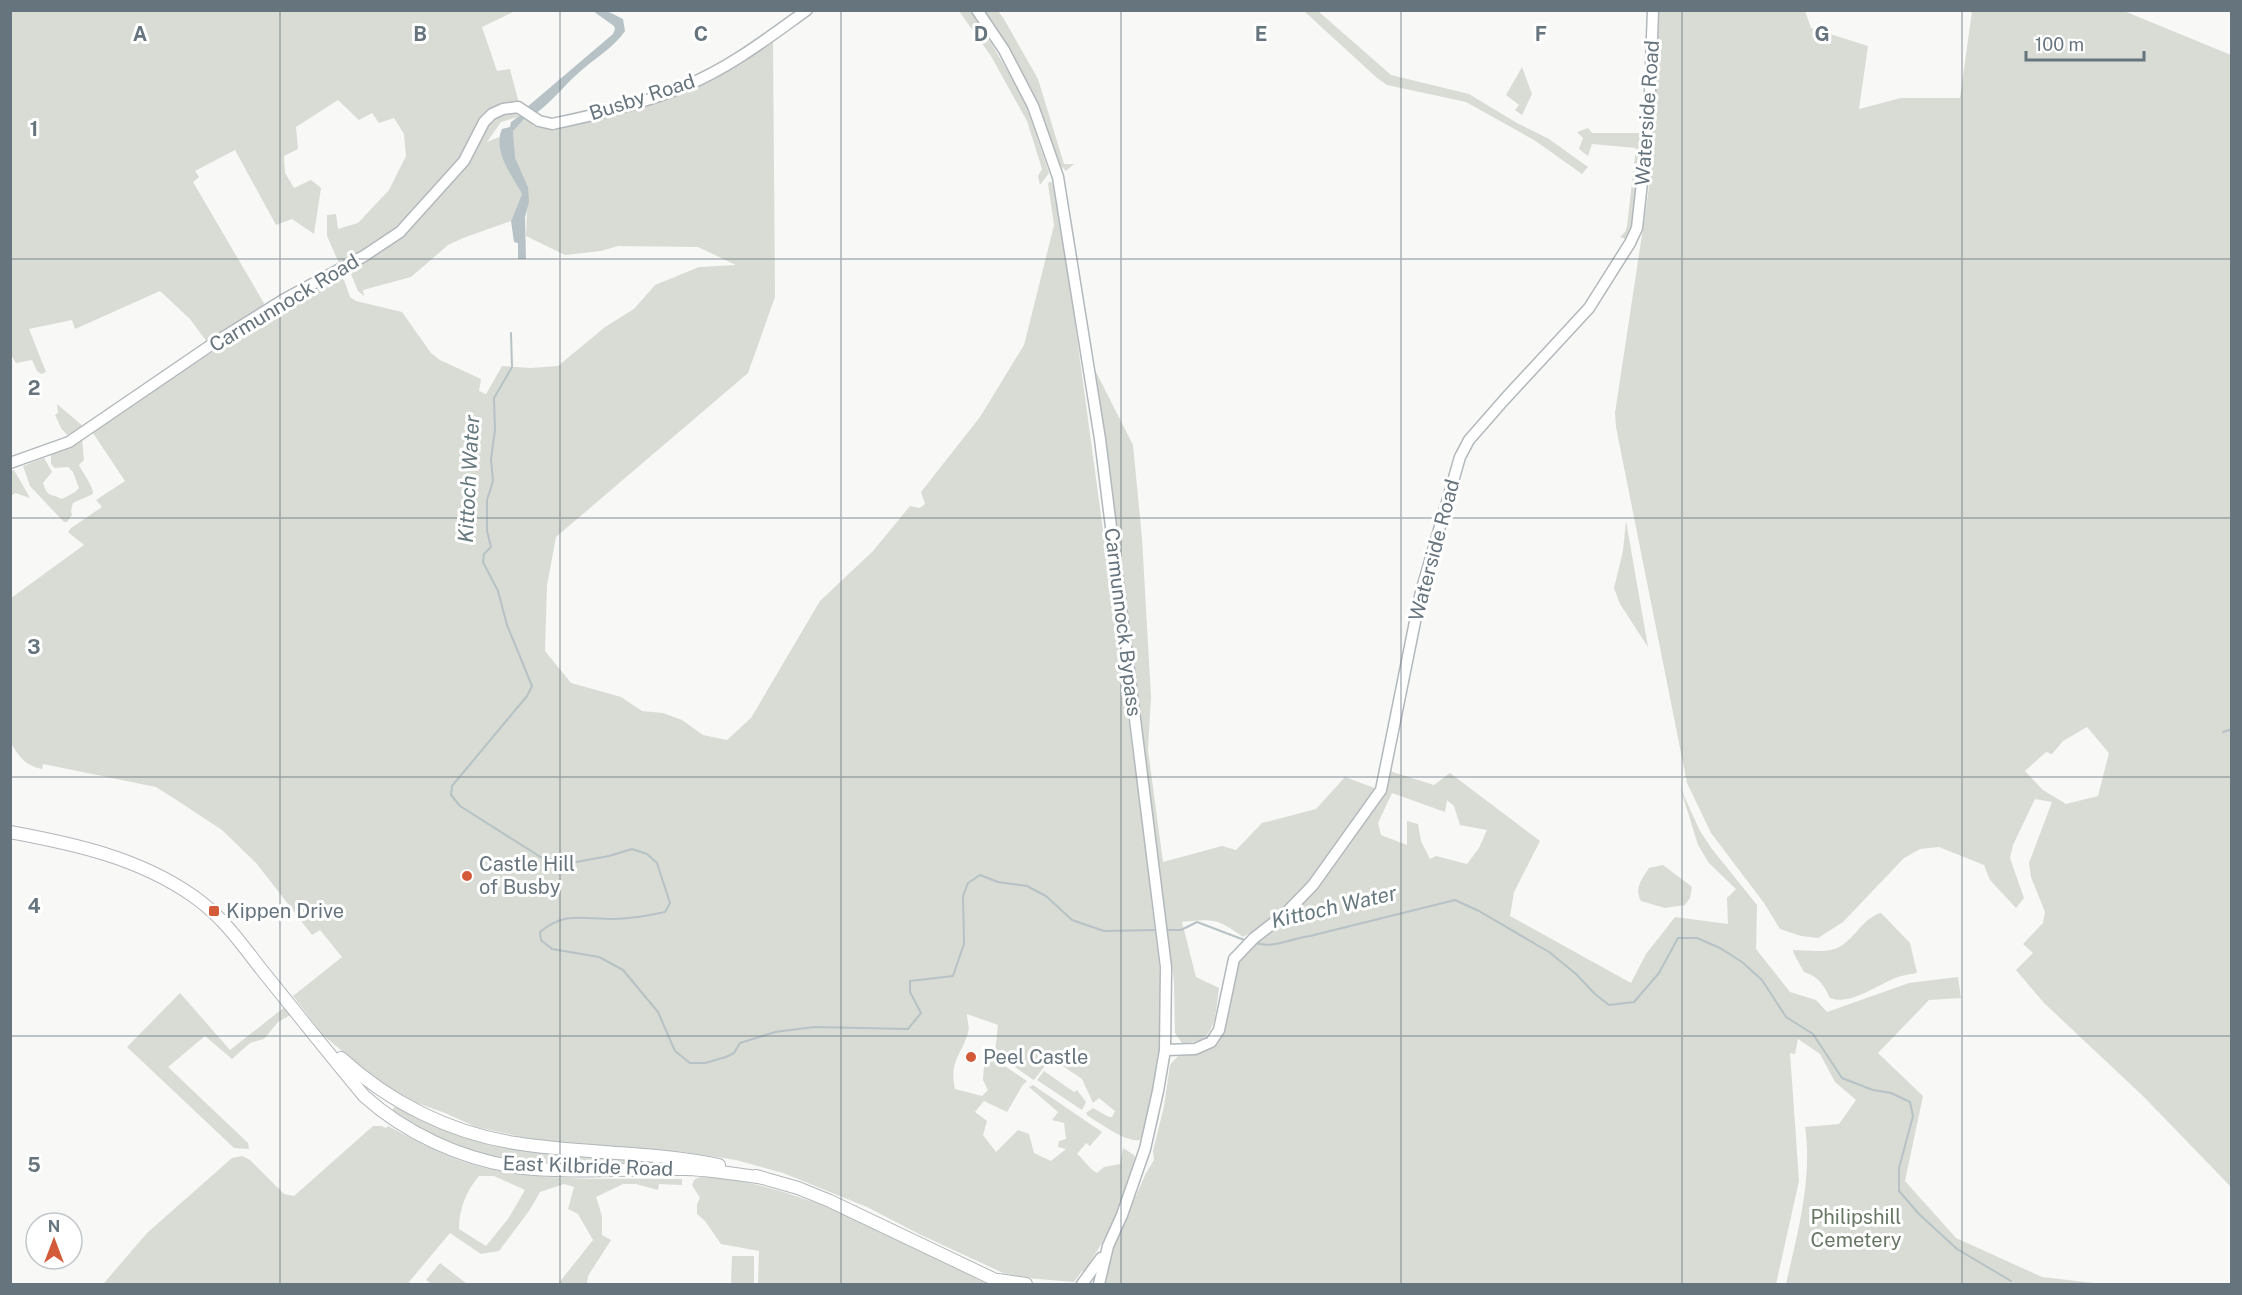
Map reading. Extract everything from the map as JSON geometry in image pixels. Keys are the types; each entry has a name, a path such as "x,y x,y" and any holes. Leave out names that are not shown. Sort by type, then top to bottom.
{"main road":[{"name":"Busby Road","path":"527,113 539,121 552,124 653,98 686,86 735,60 807,10"},
{"name":"Carmunnock Bypass","path":"977,10 1004,50 1033,106 1058,177 1100,440 1167,967 1165,1050 1145,1149 1122,1215 1108,1246 1082,1284"},
{"name":"Waterside Road","path":"1165,1050 1196,1049 1211,1042 1219,1030 1234,959 1254,938 1285,914 1313,885 1381,790 1421,592 1460,457 1468,440 1589,309 1637,228 1649,119 1653,10"},
{"name":"Carmunnock Road","path":"10,464 69,442 211,345 283,300 364,256 392,237 427,203 464,161 488,117 503,109 518,107 527,113"},
{"name":"East Kilbride Road","path":"10,832 76,844 102,852 148,870 193,896 226,924 364,1096 382,1112 450,1149 496,1164 538,1168 716,1171 763,1178"},
{"name":"East Kilbride Road","path":"315,1035 356,1072 391,1097 461,1130 513,1143 701,1161 733,1168 830,1200 1000,1282 1026,1284"},
{"path":"382,1112 391,1097"},
{"name":"Carmunnock Bypass","path":"1099,1284 1108,1246"}],"green space":[{"path":"10,11 515,11 482,27 497,71 510,69 518,100 518,117 501,122 487,142 499,137 500,151 522,194 511,221 448,245 411,277 363,290 364,296 358,291 348,267 404,235 368,248 339,263 327,236 327,215 336,214 338,229 358,223 389,190 406,156 404,134 394,118 379,123 372,113 359,120 338,100 296,127 298,149 284,156 285,173 294,188 311,180 321,188 314,234 292,219 276,225 235,150 195,171 199,177 193,182 265,305 207,342 190,319 160,291 75,329 72,320 29,329 46,372 41,374 32,360 16,363 11,355"},
{"path":"959,11 970,11 975,16 1024,99 1049,173 1040,185 1038,176 1042,169 1027,121 991,56"},
{"path":"985,11 998,11 1038,79 1064,164 1074,164 1066,171 1060,165 1028,85"},
{"path":"1304,11 1318,11 1391,75 1469,94 1549,139 1588,167 1582,174 1534,140 1466,102 1387,85"},
{"path":"1659,11 1805,11 1811,28 1868,46 1859,109 1901,98 1960,98 1972,11 2124,11 2231,55 2231,1187 2144,1097 2044,1003 2016,970 2033,953 2023,944 2043,923 2045,912 2031,877 2029,863 2052,802 2035,799 2013,845 2010,858 2024,898 2016,908 1990,880 1984,865 1939,847 1920,849 1904,858 1843,922 1818,938 1801,936 1780,929 1764,903 1711,833 1687,783 1616,427 1615,413 1648,195 1654,131","holes":["2087,727 2109,753 2098,796 2066,804 2043,790 2025,771 2046,752 2052,754 2063,741"]},
{"path":"773,40 775,297 748,373 556,537 547,585 545,651 571,683 621,697 642,711 663,713 682,720 703,735 727,740 751,718 820,601 873,551 910,506 920,508 925,504 921,492 980,417 1024,345 1054,225 1048,184 1052,182 1063,234 1150,879 1160,982 1158,1052 1152,1100 1140,1140 1121,1136 1088,1116 1086,1113 1093,1108 1109,1117 1112,1117 1115,1111 1099,1098 1093,1103 1082,1079 1051,1058 1034,1080 1032,1079 995,1053 998,1025 967,1014 969,1031 955,1065 954,1079 955,1089 982,1096 988,1090 983,1080 984,1066 990,1060 996,1060 1027,1081 1007,1112 984,1101 975,1112 987,1121 983,1135 996,1152 1018,1130 1029,1134 1034,1153 1051,1161 1066,1149 1058,1147 1059,1141 1066,1139 1064,1123 1052,1120 1058,1112 1029,1087 1033,1085 1102,1132 1090,1146 1086,1143 1077,1154 1094,1171 1097,1173 1104,1167 1120,1164 1123,1148 1134,1155 1135,1158 1113,1225 1084,1272 1082,1271 1074,1282 1026,1278 1003,1273 867,1207 783,1173 736,1160 684,1152 536,1140 476,1127 417,1103 379,1082 323,1035 293,996 342,957 320,930 312,935 257,864 222,830 156,787 43,764 42,769 36,768 17,753 11,743 11,598 84,545 68,532 102,507 96,500 125,481 93,433 190,366 285,306 339,278 344,280 350,297 356,301 402,312 431,353 440,360 481,379 479,391 486,394 502,366 531,368 558,366 605,327 634,309 655,285 699,267 736,265 698,247 618,246 601,251 565,255 526,236 528,187 514,158 513,130 525,118 534,126 553,130 658,102 706,82"},
{"path":"1522,67 1532,94 1522,115 1515,110 1519,105 1506,95"},
{"path":"1588,128 1592,133 1642,133 1633,223 1626,239 1620,237 1627,226 1636,148 1592,144 1588,156 1579,149 1583,138 1577,132"},
{"name":"Philipshill Cemetery","path":"1095,370 1133,445 1142,538 1151,697 1148,750 1163,862 1222,846 1236,850 1262,823 1316,809 1345,777 1380,790 1386,770 1434,785 1450,773 1540,841 1514,892 1510,916 1631,983 1646,954 1675,917 1728,924 1727,898 1736,889 1709,863 1698,845 1680,787 1700,831 1757,905 1756,949 1790,992 1816,1000 1827,1012 1909,983 1958,977 1961,998 1929,1000 1878,1053 1923,1096 1905,1181 1956,1238 2042,1277 2102,1284 1786,1284 1805,1186 1807,1146 1805,1127 1839,1124 1856,1100 1835,1082 1820,1054 1798,1039 1795,1054 1790,1053 1799,1181 1776,1284 1104,1284 1106,1263 1154,1160 1153,1151 1164,1106 1170,1065 1178,1056 1199,1053 1213,1046 1222,1036 1233,979 1239,963 1263,936 1255,930 1243,937 1227,926 1214,921 1182,922 1196,977 1219,988 1215,1018 1208,1033 1202,1039 1182,1043 1175,1033 1174,982","holes":["1392,793 1445,812 1447,800 1454,806 1460,825 1487,830 1479,848 1467,864 1436,856 1430,859 1421,841 1418,824 1407,821 1407,845 1381,835 1378,823"]},
{"path":"57,404 84,427 67,435 55,415 58,413"},
{"path":"82,439 84,460 79,465 90,483 93,494 73,503 72,515 67,522 64,522 30,486 23,466 44,458 52,472 43,483 46,491 62,499 79,488 73,472 68,467 55,468 51,464 51,455"},
{"path":"14,470 30,498 15,493 11,496 11,471"},
{"path":"1626,521 1648,647 1620,604 1614,588 1623,551"},
{"path":"1663,865 1692,887 1690,898 1685,905 1665,908 1641,901 1638,892 1644,876 1649,868"},
{"path":"1881,913 1910,943 1917,973 1890,980 1855,997 1838,1000 1830,998 1820,982 1804,972 1793,950 1824,951 1841,946 1864,923"},
{"path":"180,993 230,1050 286,1006 292,1014 278,1022 264,1039 250,1043 232,1059 205,1036 168,1067 248,1143 249,1149 234,1148 127,1047"},
{"path":"1044,1071 1074,1092 1077,1090 1086,1102 1082,1110 1037,1080"},
{"path":"396,1106 458,1134 678,1165 534,1165 482,1156 423,1132 392,1110"},
{"path":"373,1126 386,1128 388,1126 463,1162 512,1173 585,1178 682,1179 682,1185 659,1184 658,1190 636,1184 623,1184 596,1197 602,1216 602,1235 611,1240 588,1276 587,1284 558,1284 593,1240 578,1214 568,1209 574,1187 564,1184 540,1192 529,1211 499,1251 481,1254 450,1233 409,1282 411,1284 104,1283 147,1233 232,1158 242,1156 250,1160 284,1194 294,1196","holes":["479,1176 494,1176 525,1190 508,1219 486,1246 459,1229 459,1222 464,1201 474,1182"]},
{"path":"701,1177 736,1180 810,1201 886,1233 987,1284 758,1284 759,1251 721,1244 705,1221 697,1214 697,1204 700,1198 692,1185 695,1179"},
{"path":"732,1256 754,1256 754,1284 731,1284"},
{"path":"440,1263 467,1284 432,1284 426,1280"}],"shaded area":[{"path":"593,11 607,11 623,19 625,31 611,47 577,74 535,114 526,108 613,34 614,26"},
{"path":"522,114 525,118 513,131 515,158 528,187 529,202 525,217 526,259 518,259 518,243 514,242 511,221 522,194 504,163 500,137 502,129 510,127 511,122"}],"waterway":[{"name":"Kittoch Water","path":"511,333 512,367 494,398 495,430 491,459 493,481 487,500 487,531 491,547 484,554 483,562 498,591 507,625 532,686 527,696 452,786 451,795 460,806 542,858 576,862 632,849 647,854 657,863 670,903 665,912 638,917 574,918 558,921 540,932 541,940 552,949 599,957 623,970 658,1012 675,1051 690,1063 705,1063 734,1053 740,1043 775,1032 814,1027 908,1029 921,1013 910,992 910,981 953,976 964,944 963,896 968,883 980,875 998,882 1027,886 1046,896 1072,920 1104,931 1157,930"},
{"path":"2223,732 2232,729"},
{"name":"Kittoch Water","path":"1256,943 1269,945 1283,942 1455,900 1479,911 1549,952 1609,1005 1634,1002 1659,973 1678,938 1697,938 1720,948 1742,962 1762,980 1786,1017 1813,1034 1842,1078 1873,1090 1891,1093 1910,1102 1913,1116 1899,1168 1899,1191 1919,1214 1957,1249 2011,1281"},
{"name":"Kittoch Water","path":"1165,930 1181,930 1197,922 1247,941"}],"place":[{"name":"Castle Hill of Busby","path":"467,876"},
{"name":"Kippen Drive","path":"214,911"},
{"name":"Peel Castle","path":"971,1057"}]}
